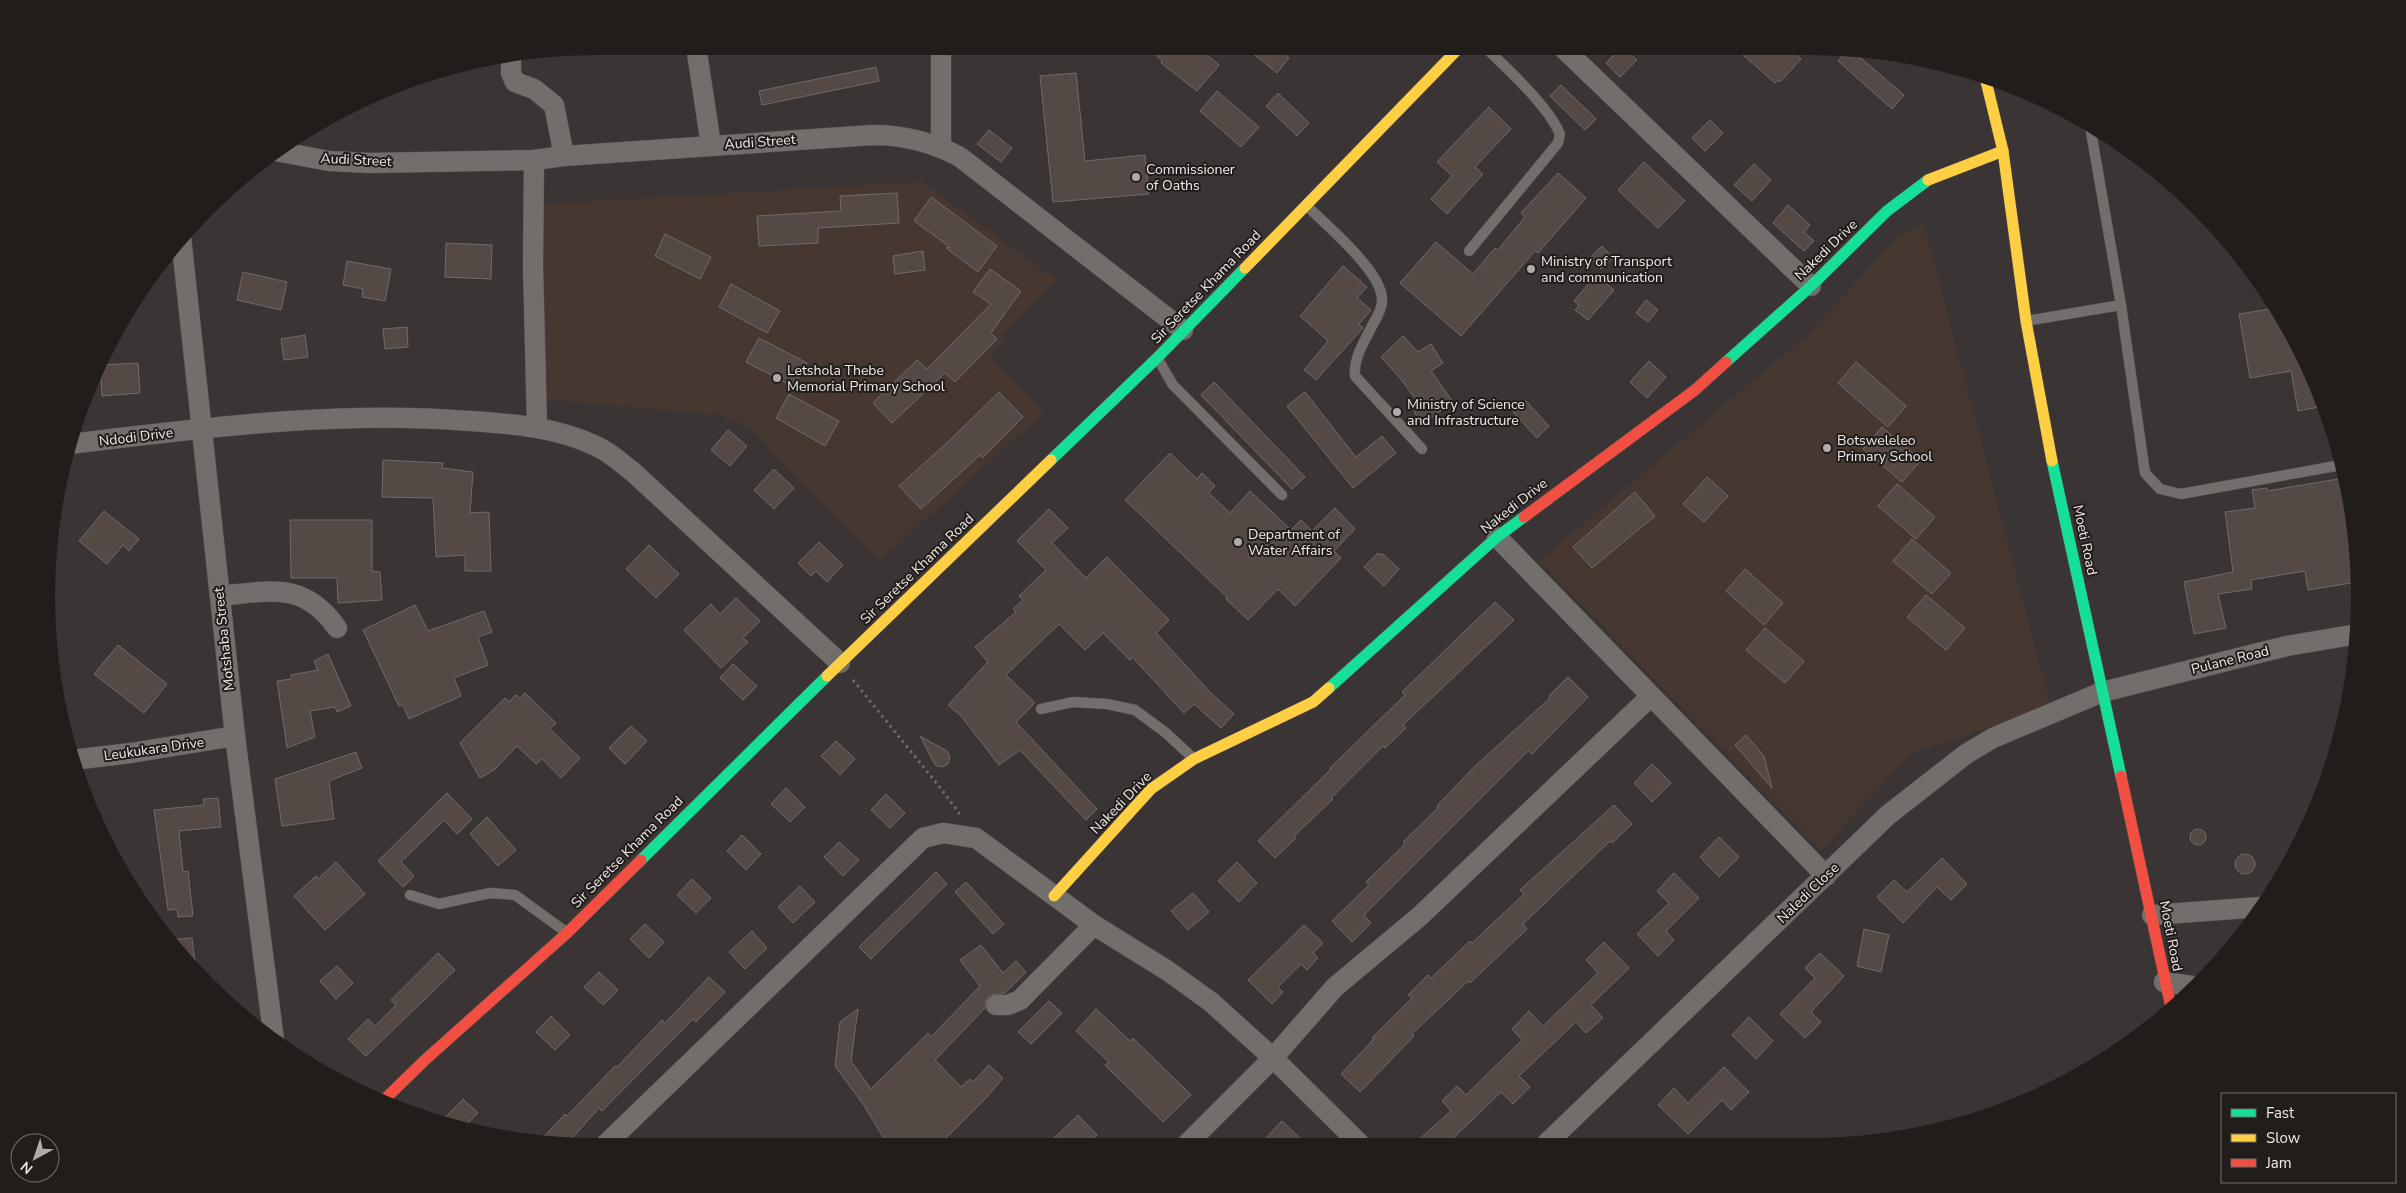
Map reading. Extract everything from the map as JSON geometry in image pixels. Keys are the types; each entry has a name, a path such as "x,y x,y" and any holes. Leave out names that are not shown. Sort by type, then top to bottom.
{"street":[{"path":"697,55 712,145"},
{"path":"941,55 941,147"},
{"name":"Sir Seretse Khama Road","path":"388,1096 425,1060 567,932 840,663 1157,358 1452,55"},
{"path":"1570,55 1811,286"},
{"path":"511,62 515,82 534,90 554,105 564,156"},
{"name":"Moeti Road","path":"1987,85 2003,151 2026,321 2046,435 2169,1002"},
{"name":"Audi Street","path":"287,153 328,160 370,163 534,160 712,145 872,135 910,137 941,147 960,157 1184,330"},
{"name":"Nakedi Drive","path":"1054,896 1152,789 1194,759 1313,702 1498,537 1695,390 1811,286 1887,211 1934,176 2003,151"},
{"path":"534,160 533,266 537,427"},
{"name":"Motshaba Street","path":"181,249 235,736 273,1030"},
{"name":"Ndodi Drive","path":"77,443 201,429 359,416 444,419 537,427 596,446 612,456 657,492 840,663"},
{"path":"1498,537 1650,697 1826,876"},
{"path":"220,596 291,592 308,598 325,611 337,628"},
{"name":"Pulane Road","path":"2102,692 2287,646 2350,635"},
{"name":"Naledi Close","path":"1552,1138 1888,815 1966,754 1993,738 2102,692"},
{"path":"1193,1138 1273,1058 1335,987 1420,916 1650,697"},
{"name":"Leukukara Drive","path":"80,759 131,753 235,736"},
{"path":"613,1138 923,838 942,833 976,838 1094,925 1168,971 1211,1002 1273,1058 1353,1138"},
{"path":"2152,915 2252,908"},
{"path":"996,1005 1008,1005 1020,1000 1094,925"},
{"path":"2164,982 2186,985"}],"lane":[{"path":"1469,251 1558,143 1560,134 1556,125 1524,86 1493,55"},
{"path":"2092,135 2121,305 2146,473 2160,489 2181,494 2335,466"},
{"path":"1307,206 1364,262 1380,290 1383,300 1354,364 1355,376 1422,449"},
{"path":"2026,321 2121,305"},
{"path":"1157,358 1173,385 1282,495"},
{"path":"1041,709 1073,702 1107,704 1135,710 1166,733 1194,759"},
{"path":"410,895 439,904 490,893 515,894 567,932"}],"path":[{"path":"840,663 888,726 942,790 976,838"}],"shaded area":[{"name":"Letshola Thebe Memorial Primary School","path":"922,182 1057,280 1000,335 1005,342 990,357 1044,412 880,561 748,426 720,415 545,399 543,204"},
{"name":"Botsweleleo Primary School","path":"1924,224 2050,704 2029,715 1912,753 1821,850 1539,561 1806,336 1899,236"}],"building":[{"path":"1156,55 1207,55 1219,65 1197,91 1161,63 1162,61"},
{"path":"1255,55 1285,55 1289,58 1277,73"},
{"path":"1614,55 1631,55 1637,60 1620,77 1606,63"},
{"path":"1743,55 1797,55 1801,59 1780,82 1778,80 1775,83"},
{"path":"1842,56 1860,58 1904,95 1892,109 1838,61"},
{"path":"876,67 879,81 762,105 759,91"},
{"path":"1076,73 1085,161 1145,155 1149,194 1053,202 1040,76"},
{"path":"1561,85 1596,119 1585,130 1550,96"},
{"path":"1217,91 1259,127 1241,147 1200,111"},
{"path":"1278,93 1309,123 1297,136 1266,106"},
{"path":"1489,107 1511,129 1475,167 1483,174 1447,214 1431,199 1452,176 1437,162"},
{"path":"1710,120 1723,133 1705,151 1692,138"},
{"path":"989,130 1012,148 1001,162 977,144"},
{"path":"1644,162 1685,201 1658,228 1618,190"},
{"path":"1754,164 1771,180 1752,201 1734,185"},
{"path":"1558,173 1586,198 1538,253 1535,251 1461,336 1400,283 1436,242 1473,274 1495,248 1498,250 1525,217 1521,213"},
{"path":"897,193 899,223 818,228 818,243 759,246 757,216 841,211 840,196"},
{"path":"931,197 997,246 978,272 946,248 950,247 914,221"},
{"path":"1788,205 1810,225 1804,232 1814,241 1804,251 1773,223"},
{"path":"665,234 711,257 700,279 655,256"},
{"path":"446,243 492,245 491,279 445,277"},
{"path":"1602,246 1613,258 1601,269 1590,258"},
{"path":"923,251 925,270 895,274 893,256"},
{"path":"347,261 391,269 385,301 362,297 363,289 343,285"},
{"path":"1343,266 1367,287 1357,298 1371,310 1359,324 1363,328 1316,380 1304,370 1328,341 1300,316"},
{"path":"990,269 1021,291 991,333 997,339 955,382 945,373 892,423 873,403 917,360 927,369 991,304 973,292"},
{"path":"243,272 287,282 281,310 237,300"},
{"path":"1596,275 1614,290 1588,320 1575,310 1579,306 1574,301"},
{"path":"731,284 780,311 767,333 719,307"},
{"path":"1646,300 1658,310 1648,322 1636,313"},
{"path":"2268,309 2295,357 2317,408 2298,411 2291,371 2250,378 2239,314"},
{"path":"407,327 408,347 385,349 383,329"},
{"path":"305,335 308,357 284,360 281,339"},
{"path":"1403,336 1418,352 1431,344 1443,363 1431,371 1453,402 1422,424 1414,412 1421,406 1381,357"},
{"path":"759,338 807,363 794,387 746,362"},
{"path":"1649,361 1666,377 1647,398 1630,382"},
{"path":"1856,362 1906,406 1888,427 1838,383"},
{"path":"138,363 140,393 102,396 101,379 107,365"},
{"path":"1214,382 1305,477 1292,489 1201,395"},
{"path":"999,392 1023,417 982,458 980,455 921,509 899,486"},
{"path":"1305,392 1356,457 1382,436 1396,453 1353,488 1287,406"},
{"path":"789,394 839,421 825,446 776,418"},
{"path":"1526,401 1549,426 1537,438 1513,412"},
{"path":"1882,427 1921,460 1902,482 1863,449"},
{"path":"728,430 747,446 730,466 711,450"},
{"path":"1170,453 1197,479 1202,473 1215,486 1209,493 1230,513 1250,491 1291,530 1301,520 1312,531 1335,508 1355,529 1334,551 1341,558 1295,606 1278,589 1248,620 1226,599 1227,597 1125,500"},
{"path":"383,460 443,463 442,468 473,472 470,513 489,512 491,571 465,571 465,555 436,557 433,498 382,497"},
{"path":"774,469 794,488 774,509 754,490"},
{"path":"1707,477 1728,496 1704,522 1683,504"},
{"path":"2338,479 2346,526 2351,583 2308,590 2305,571 2251,580 2252,589 2218,594 2226,628 2194,634 2184,582 2233,572 2225,512 2255,508 2252,490 2267,488 2267,491"},
{"path":"1897,484 1935,517 1916,539 1878,506"},
{"path":"1635,492 1655,516 1592,568 1573,547"},
{"path":"1049,509 1068,528 1052,543 1086,578 1107,557 1169,620 1156,633 1209,691 1234,714 1221,728 1194,704 1184,713 1132,657 1130,660 1103,633 1085,650 1059,624 1006,675 1035,703 1016,722 1097,809 1086,820 1020,750 999,765 961,716 948,705 988,662 975,647 1016,612 1013,609 1023,600 1019,596 1046,570 1017,541"},
{"path":"104,511 139,539 129,551 123,545 107,564 79,541"},
{"path":"290,520 372,520 372,571 380,572 382,600 338,603 337,578 291,578"},
{"path":"1912,539 1951,573 1932,594 1893,561"},
{"path":"819,542 843,565 827,582 816,571 811,576 798,563"},
{"path":"649,545 679,574 656,598 626,569"},
{"path":"1378,553 1383,554 1399,569 1384,586 1364,567"},
{"path":"1745,569 1783,603 1764,625 1726,591"},
{"path":"1926,595 1965,628 1946,650 1907,617"},
{"path":"736,598 760,621 743,638 748,642 721,668 684,630 711,604 720,614"},
{"path":"1495,602 1514,620 1403,725 1406,728 1385,748 1383,746 1331,798 1333,799 1294,836 1296,838 1275,858 1258,841 1405,695 1402,692"},
{"path":"415,605 428,631 484,611 492,632 478,637 488,665 454,678 461,696 409,719 403,705 399,706 363,630"},
{"path":"1765,628 1804,661 1785,683 1746,650"},
{"path":"118,645 167,684 144,713 94,674"},
{"path":"328,654 351,706 337,712 335,707 310,711 315,737 287,748 277,681 291,679 291,675 318,670 314,661"},
{"path":"733,664 757,686 743,700 720,678"},
{"path":"1568,677 1588,697 1532,754 1528,751 1364,915 1371,923 1352,942 1332,921 1369,885 1366,882 1405,844 1403,842 1438,808 1437,806 1472,769 1550,698 1549,696"},
{"path":"525,693 556,723 550,729 580,758 561,778 542,759 536,764 517,746 494,770 480,778 460,743 505,698 509,702 516,695 520,698"},
{"path":"631,726 647,741 625,764 609,748"},
{"path":"1746,735 1764,756 1772,788 1735,745"},
{"path":"920,736 947,751 950,757 948,764 942,767 935,765"},
{"path":"836,741 855,759 840,775 821,756"},
{"path":"356,752 362,768 329,781 334,819 282,826 275,779"},
{"path":"1652,764 1671,783 1652,802 1634,783"},
{"path":"786,788 805,807 790,822 771,804"},
{"path":"447,793 472,819 457,834 444,820 401,862 414,876 403,887 378,861"},
{"path":"886,794 905,813 890,828 871,810"},
{"path":"218,798 221,827 179,831 183,872 188,871 193,916 178,917 177,909 168,910 154,810 204,805 203,799"},
{"path":"1614,805 1632,824 1612,843 1610,841 1523,924 1527,929 1412,1034 1414,1036 1360,1092 1341,1074 1374,1039 1372,1038 1412,998 1408,995 1428,975 1431,978 1470,941 1472,943 1524,894 1520,890"},
{"path":"487,817 516,850 498,866 470,834"},
{"path":"2198,829 2204,831 2206,837 2204,843 2198,845 2192,843 2190,837 2192,831"},
{"path":"742,835 761,854 746,870 727,851"},
{"path":"1719,837 1739,857 1719,877 1700,857"},
{"path":"839,842 859,860 843,876 824,857"},
{"path":"2245,854 2252,857 2255,864 2252,871 2245,874 2238,871 2235,864 2238,857"},
{"path":"1942,858 1967,884 1951,900 1937,887 1903,923 1877,897 1894,880 1907,892"},
{"path":"336,862 365,894 325,930 294,896 316,876 318,879"},
{"path":"1237,862 1257,883 1239,902 1218,881"},
{"path":"936,872 947,884 871,959 859,947"},
{"path":"1674,873 1699,898 1666,931 1674,940 1658,956 1637,934 1669,903 1657,891"},
{"path":"692,879 711,898 696,913 677,895"},
{"path":"966,882 1004,924 993,934 955,892"},
{"path":"800,886 815,902 793,923 778,907"},
{"path":"1193,893 1209,912 1188,930 1171,911"},
{"path":"645,924 664,942 649,958 630,939"},
{"path":"1304,925 1323,943 1313,953 1318,958 1307,970 1301,964 1278,987 1283,992 1272,1004 1248,980"},
{"path":"1864,929 1889,935 1881,972 1857,966"},
{"path":"752,931 767,948 745,969 729,952"},
{"path":"192,938 195,960 189,954 177,939"},
{"path":"1604,942 1629,968 1591,1005 1603,1018 1586,1033 1576,1022 1519,1076 1530,1087 1513,1104 1501,1092 1453,1138 1421,1138 1451,1111 1442,1101 1457,1086 1466,1095 1522,1040 1512,1029 1529,1011 1543,1026 1598,973 1586,960"},
{"path":"981,945 1003,973 1016,961 1026,972 1005,993 990,995 986,1000 985,1008 935,1060 961,1087 970,1079 973,1082 989,1065 1003,1078 946,1138 884,1138 863,1104 835,1066 840,1022 858,1009 851,1061 871,1089 928,1033 931,1037 980,986 960,960"},
{"path":"438,953 455,970 366,1056 348,1039 368,1019 375,1026 396,1005 391,1000"},
{"path":"1820,953 1844,976 1811,1012 1821,1022 1805,1038 1780,1014 1815,978 1805,968"},
{"path":"337,966 353,983 336,999 320,981"},
{"path":"599,972 618,990 603,1005 584,987"},
{"path":"709,977 725,992 696,1022 693,1019 602,1111 599,1108 573,1137 545,1135 565,1114 567,1116 615,1066 617,1067 662,1020 665,1023"},
{"path":"1049,1001 1062,1013 1031,1044 1018,1032"},
{"path":"1096,1009 1130,1041 1133,1038 1191,1095 1163,1122 1105,1065 1109,1062 1076,1031"},
{"path":"551,1016 570,1035 555,1050 536,1032"},
{"path":"1749,1017 1773,1041 1756,1059 1732,1035"},
{"path":"1724,1067 1749,1092 1731,1110 1722,1100 1688,1134 1658,1105 1674,1088 1688,1103"},
{"path":"463,1099 478,1113 468,1123 446,1117"},
{"path":"1078,1115 1097,1135 1094,1138 1054,1138"},
{"path":"1282,1121 1300,1138 1266,1138"}],"traffic: fast":[{"path":"1726,362 1811,286 1887,211 1928,180"},
{"path":"1051,460 1157,358 1245,268"},
{"path":"2052,461 2121,776"},
{"path":"1329,688 1497,537 1524,517"},
{"path":"641,860 827,676"}],"traffic: slow":[{"path":"1245,268 1452,55"},
{"path":"1987,85 2003,151 2026,321 2052,461"},
{"path":"1928,180 2003,151"},
{"path":"827,676 1051,460"},
{"path":"1054,896 1151,789 1194,759 1313,702 1329,688"}],"traffic: jam":[{"path":"1524,517 1695,390 1726,362"},
{"path":"2121,776 2170,1001"},
{"path":"388,1096 425,1060 567,933 641,860"}],"place":[{"name":"Commissioner of Oaths","path":"1136,177"},
{"name":"Ministry of Transport and communication","path":"1531,269"},
{"name":"Letshola Thebe Memorial Primary School","path":"777,378"},
{"name":"Ministry of Science and Infrastructure","path":"1397,412"},
{"name":"Botsweleleo Primary School","path":"1827,448"},
{"name":"Department of Water Affairs","path":"1238,542"}]}
